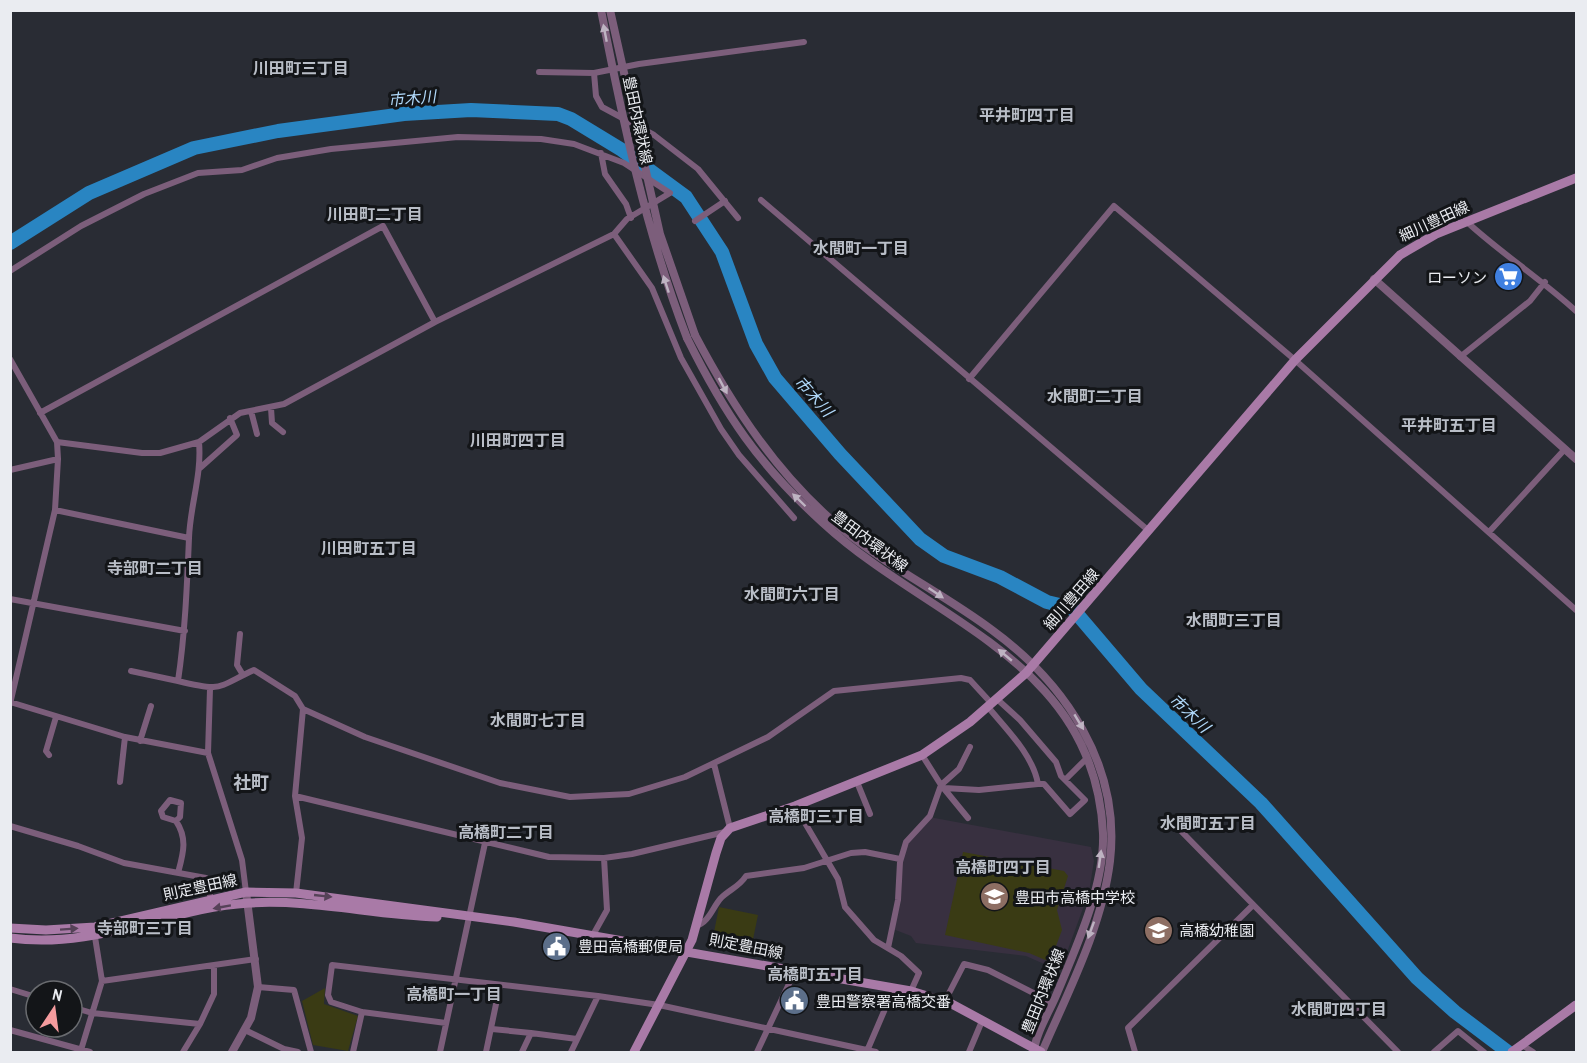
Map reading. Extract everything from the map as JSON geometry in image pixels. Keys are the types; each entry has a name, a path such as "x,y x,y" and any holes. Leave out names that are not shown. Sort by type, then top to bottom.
{"main road":[{"name":"細川豊田線","path":"728,830 857,782 922,754 951,736 992,704 1026,673 1295,360 1374,279 1413,246 1576,178"},
{"path":"634,1053 687,950 716,853 728,830"},
{"name":"則定豊田線","path":"10,928 46,930 94,927 246,892 296,893 469,916 687,950 911,991 945,1001 1038,1052"},
{"name":"則定豊田線","path":"10,938 35,941 95,937 247,903 277,902 431,916 469,916"},
{"path":"1512,1053 1576,1005"}],"street":[{"name":"豊田内環状線","path":"601,10 644,212 669,294 722,406 745,441 779,480 824,525 870,561 974,628 1026,673 1064,715 1087,758 1101,809 1103,836 1101,862 1089,910 1053,1003 1038,1052"},
{"name":"豊田内環状線","path":"610,10 660,234 691,337 728,395 784,473 842,529 993,630 1033,664 1072,711 1090,742 1102,775 1110,819 1109,862 1098,912 1038,1052"},
{"path":"539,72 594,73 639,64 804,42"},
{"path":"594,73 596,96 602,106 654,135 689,162 738,218"},
{"path":"10,271 81,226 128,201 198,173 242,170 304,153 458,136 541,139 574,144 601,153 624,163 670,193 631,218 614,234 435,322 302,395 271,408 240,413 230,418 199,442 160,453 57,442"},
{"path":"601,153 605,174 626,204 631,218"},
{"path":"761,200 1149,531"},
{"path":"695,220 725,201"},
{"path":"969,379 1114,206 1295,360 1576,610"},
{"path":"1467,222 1494,247 1545,282 1576,311"},
{"path":"40,413 383,226 435,322"},
{"path":"614,234 652,288 681,358 721,429 739,455 794,518"},
{"path":"1374,279 1576,459"},
{"path":"1460,357 1530,301 1545,282"},
{"path":"10,359 57,442 58,459 55,510 11,703 140,741 208,753"},
{"path":"271,408 272,423 283,432"},
{"path":"251,411 257,434"},
{"path":"200,468 237,435 230,418"},
{"path":"178,681 185,631 189,538 200,468 199,442"},
{"path":"1489,532 1565,449"},
{"path":"11,470 58,459"},
{"path":"55,510 189,538"},
{"path":"10,599 185,631"},
{"path":"240,634 237,665 243,675"},
{"path":"131,671 210,689 228,685 254,670 295,696 303,710 295,796 302,838 296,893"},
{"path":"303,710 365,737 500,783 570,797 630,794 675,781 768,736 834,690 961,678 970,681 992,704 1036,771 1038,784"},
{"path":"210,689 208,753 242,860 258,987 253,1014 232,1053"},
{"path":"942,787 979,790 1044,784 1070,814 1085,800 1065,780 1056,762 1020,720 992,704"},
{"path":"140,741 151,706"},
{"path":"49,754 46,752 56,717"},
{"path":"120,782 125,737"},
{"path":"888,948 898,900 900,859 909,836 931,814 942,787 959,769 970,747"},
{"path":"922,754 942,787 968,818"},
{"path":"1065,780 1087,758"},
{"path":"295,796 549,857 604,858 632,854 728,830 714,764"},
{"path":"857,782 870,814"},
{"path":"795,806 839,882 845,907 874,940 888,948 919,973 911,991"},
{"path":"176,821 185,844 178,873"},
{"path":"10,826 78,846 124,863 206,878 211,899"},
{"path":"1181,831 1398,1053"},
{"path":"440,1053 485,843"},
{"path":"696,926 705,923 722,896 740,886 746,876 804,868 827,859 865,852 900,859"},
{"path":"592,935 607,910 604,858"},
{"path":"1135,1053 1128,1028 1253,905"},
{"path":"81,1050 102,981 95,937"},
{"path":"102,981 256,959"},
{"path":"945,1001 964,964 988,970 1053,1003"},
{"path":"446,1023 362,1012 328,999 332,965 659,1005 876,1053"},
{"path":"183,1053 214,994 214,966"},
{"path":"757,1053 795,971"},
{"path":"486,1053 500,985"},
{"path":"258,987 294,990 312,1053"},
{"path":"866,1051 894,988"},
{"path":"571,1053 598,996"},
{"path":"84,1011 200,1024"},
{"path":"353,1053 362,1012"},
{"path":"969,1053 982,1021"},
{"path":"492,1029 577,1039"},
{"path":"10,1030 90,1053"},
{"path":"245,1030 283,1051 298,1053"},
{"path":"1434,1053 1458,1030 1484,1053"},
{"path":"522,1053 531,1033"},
{"path":"1522,1045 1533,1053"}],"shaded area":[{"name":"豊田市高橋中学校","path":"929,817 1091,847 1094,861 1089,892 1060,971 1026,956 916,943 911,936 893,929 901,902 903,853 913,832"},
{"path":"963,852 1064,871 1068,876 1057,910 1062,930 1050,962 1029,953 945,935"},
{"path":"719,907 758,915 750,954 711,947"},
{"path":"325,988 324,1004 358,1016 348,1051 313,1045 302,1001"}],"waterway":[{"name":"市木川","path":"10,243 89,193 194,148 278,131 404,114 471,110 558,114 571,119 622,150 686,197 722,252 756,344 775,378 840,454 920,539 944,556 1000,577 1047,602 1072,608 1141,689 1261,803 1417,978 1455,1012 1508,1052"}],"place":[{"name":"ローソン","path":"1508,277"},
{"name":"豊田市高橋中学校","path":"994,897"},
{"name":"高橋幼稚園","path":"1158,930"},
{"name":"豊田高橋郵便局","path":"557,946"},
{"name":"豊田警察署高橋交番","path":"795,1001"}],"district":[{"name":"川田町三丁目","path":"301,68"},
{"name":"平井町四丁目","path":"1027,115"},
{"name":"川田町二丁目","path":"375,214"},
{"name":"水間町一丁目","path":"861,248"},
{"name":"水間町二丁目","path":"1095,396"},
{"name":"平井町五丁目","path":"1449,425"},
{"name":"川田町四丁目","path":"518,440"},
{"name":"川田町五丁目","path":"369,548"},
{"name":"寺部町二丁目","path":"155,568"},
{"name":"水間町六丁目","path":"792,594"},
{"name":"水間町三丁目","path":"1234,620"},
{"name":"水間町七丁目","path":"538,720"},
{"name":"社町","path":"251,782"},
{"name":"高橋町三丁目","path":"816,816"},
{"name":"水間町五丁目","path":"1208,823"},
{"name":"高橋町二丁目","path":"506,832"},
{"name":"高橋町四丁目","path":"1003,867"},
{"name":"寺部町三丁目","path":"145,928"},
{"name":"高橋町五丁目","path":"815,974"},
{"name":"高橋町一丁目","path":"454,994"},
{"name":"水間町四丁目","path":"1339,1009"}]}
